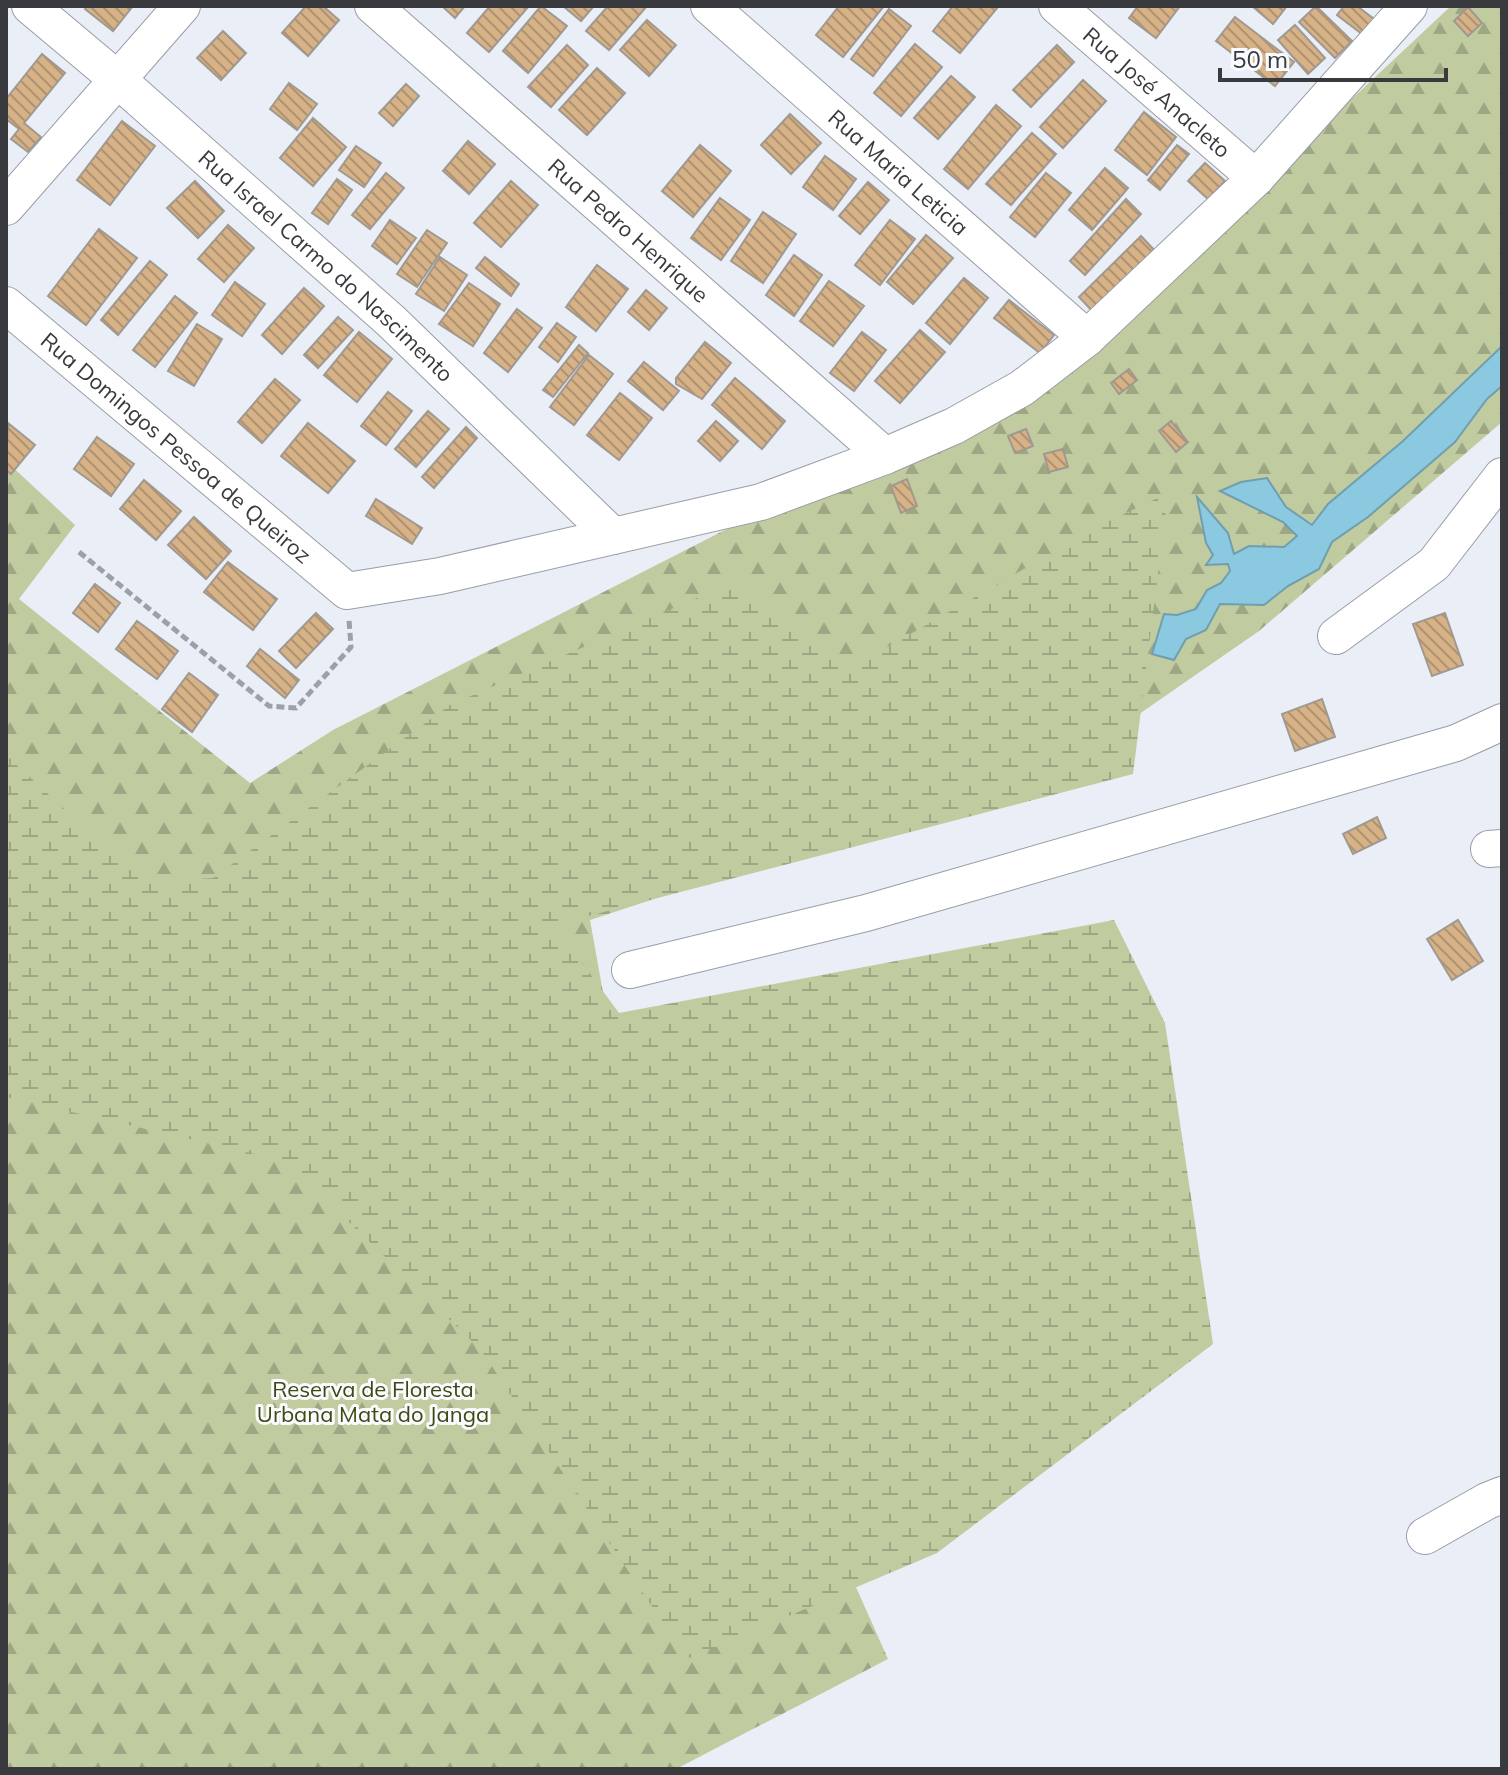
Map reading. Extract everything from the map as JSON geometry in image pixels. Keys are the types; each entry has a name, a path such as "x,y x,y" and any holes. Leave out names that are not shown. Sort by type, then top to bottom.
{"street":[{"name":"Rua Israel Carmo do Nascimento","path":"30,6 391,321 613,536"},
{"path":"6,207 182,6"},
{"name":"Rua Pedro Henrique","path":"373,6 885,456"},
{"name":"Rua Maria Leticia","path":"709,6 1087,338"},
{"name":"Rua José Anacleto","path":"1057,6 1256,178"},
{"path":"347,591 440,576 761,502 885,456 954,426 1022,388 1087,338 1256,178 1407,7"},
{"name":"Rua Domingos Pessoa de Queiroz","path":"6,305 347,591"},
{"path":"1336,636 1434,564 1502,476"},
{"path":"630,970 866,913 1140,836 1456,743 1502,722"},
{"path":"1425,1536 1502,1495"}],"path":[{"path":"79,552 269,706 296,708 351,647 347,591"}],"green space":[{"name":"Reserva de Floresta Urbana Mata do Janga","path":"1451,6 1502,6 1502,422 1259,631 1067,764 590,920 611,1037 888,1659 676,1769 6,1769 6,461 75,525 19,599 250,783 333,730 1091,343"},
{"path":"1168,493 1133,774 554,925 619,1013 1114,920 1165,1023 1213,1344 937,1553 687,1659 481,1350 286,1161 6,1097 6,755 143,882 213,878 450,705 736,581 849,669 1101,525"}],"water":[{"path":"1502,346 1502,386 1487,399 1455,442 1368,517 1332,542 1319,569 1288,586 1264,605 1220,604 1206,630 1186,639 1174,660 1152,654 1164,614 1177,615 1196,609 1207,590 1221,583 1230,571 1228,564 1206,565 1213,555 1206,543 1197,497 1228,533 1234,554 1249,546 1284,547 1297,536 1283,522 1220,491 1241,482 1267,478 1286,507 1312,525 1328,504 1403,441"}],"building":[{"path":"87,6 133,6 113,31 85,9"},
{"path":"306,6 323,6 339,20 308,56 282,33"},
{"path":"442,6 465,6 455,18"},
{"path":"490,6 529,6 489,52 467,33"},
{"path":"541,6 567,26 528,73 503,51"},
{"path":"563,6 594,6 581,21"},
{"path":"608,6 647,6 609,50 586,31"},
{"path":"839,6 884,6 843,57 816,35"},
{"path":"953,6 998,7 960,53 933,31"},
{"path":"1138,6 1180,6 1156,38 1129,18"},
{"path":"1252,6 1287,6 1273,24"},
{"path":"1316,6 1352,41 1335,58 1299,22"},
{"path":"1344,6 1357,6 1374,19 1362,34 1337,15"},
{"path":"1468,7 1482,23 1468,36 1454,21"},
{"path":"889,9 911,26 873,76 851,59"},
{"path":"1235,17 1294,62 1275,86 1216,41"},
{"path":"647,20 676,45 649,76 620,50"},
{"path":"1295,25 1325,58 1308,74 1278,40"},
{"path":"223,31 246,53 221,80 197,58"},
{"path":"915,44 942,67 901,116 874,93"},
{"path":"567,45 588,65 551,107 528,87"},
{"path":"1057,45 1074,62 1031,107 1013,90"},
{"path":"42,54 65,73 24,123 41,137 28,152 11,139 19,129 6,119 6,99"},
{"path":"597,68 625,93 587,135 559,110"},
{"path":"951,76 975,97 938,139 914,118"},
{"path":"1083,80 1106,101 1063,148 1040,127"},
{"path":"289,83 317,104 297,130 270,109"},
{"path":"406,84 419,96 393,126 379,113"},
{"path":"996,105 1021,126 968,189 944,169"},
{"path":"1144,112 1176,137 1147,175 1115,150"},
{"path":"790,114 821,143 791,174 761,145"},
{"path":"313,118 346,147 313,186 280,158"},
{"path":"122,121 155,146 110,205 77,180"},
{"path":"1032,133 1056,154 1011,205 986,184"},
{"path":"468,141 495,164 469,194 443,171"},
{"path":"700,145 731,171 693,217 662,191"},
{"path":"1177,145 1189,154 1160,190 1148,180"},
{"path":"356,146 381,163 364,187 339,170"},
{"path":"825,156 856,179 833,210 803,187"},
{"path":"1205,163 1225,181 1208,199 1188,181"},
{"path":"1105,168 1128,188 1092,230 1069,210"},
{"path":"386,173 404,188 370,229 352,215"},
{"path":"1046,173 1071,193 1035,237 1010,217"},
{"path":"337,179 352,190 328,224 312,213"},
{"path":"195,181 224,211 198,238 167,208"},
{"path":"511,181 538,205 501,247 474,223"},
{"path":"868,182 889,200 860,234 839,216"},
{"path":"720,198 750,220 721,260 691,238"},
{"path":"1126,199 1141,214 1085,275 1070,261"},
{"path":"763,212 796,234 763,283 731,261"},
{"path":"390,220 416,238 397,264 372,246"},
{"path":"890,220 915,239 880,285 855,265"},
{"path":"228,225 254,248 224,282 198,259"},
{"path":"99,229 137,258 86,325 48,296"},
{"path":"427,230 447,243 417,287 397,274"},
{"path":"926,235 953,258 913,304 887,282"},
{"path":"1141,236 1158,254 1096,315 1079,297"},
{"path":"794,255 822,275 794,316 766,295"},
{"path":"440,257 467,275 444,311 416,294"},
{"path":"485,257 519,284 511,296 476,268"},
{"path":"150,261 167,275 118,335 101,320"},
{"path":"597,265 628,289 596,331 566,307"},
{"path":"964,278 988,298 950,344 926,323"},
{"path":"829,281 864,306 833,346 800,321"},
{"path":"235,282 265,304 242,336 212,315"},
{"path":"469,283 500,304 473,346 439,324"},
{"path":"304,288 324,306 282,354 262,335"},
{"path":"646,290 667,308 649,330 628,312"},
{"path":"175,296 197,313 155,367 133,350"},
{"path":"1009,300 1054,335 1040,353 994,318"},
{"path":"517,309 542,328 508,372 484,353"},
{"path":"338,317 353,330 318,368 304,355"},
{"path":"557,323 576,337 558,362 539,347"},
{"path":"197,324 222,339 194,386 168,371"},
{"path":"920,330 945,352 900,403 875,381"},
{"path":"359,332 392,359 357,402 324,375"},
{"path":"862,332 886,350 854,391 830,373"},
{"path":"705,342 731,363 702,399 676,384 676,378"},
{"path":"579,345 588,353 553,397 543,390"},
{"path":"589,355 613,374 574,425 550,407"},
{"path":"644,362 679,391 663,410 628,381"},
{"path":"1129,369 1137,380 1119,394 1111,383"},
{"path":"735,378 785,421 762,449 712,405"},
{"path":"275,379 300,400 262,443 238,422"},
{"path":"388,392 412,411 386,445 361,426"},
{"path":"620,393 652,418 619,460 587,435"},
{"path":"428,411 449,429 416,467 395,449"},
{"path":"716,421 738,441 720,461 698,441"},
{"path":"1171,421 1188,442 1176,452 1159,431"},
{"path":"8,423 35,445 11,474 6,470"},
{"path":"308,423 355,461 328,493 281,456"},
{"path":"466,427 477,438 434,488 422,477"},
{"path":"1026,429 1033,446 1015,453 1008,436"},
{"path":"97,437 134,464 111,496 74,469"},
{"path":"1063,449 1068,467 1049,472 1044,454"},
{"path":"907,479 917,506 901,513 891,486"},
{"path":"144,480 181,511 156,540 120,509"},
{"path":"376,499 422,528 412,544 366,516"},
{"path":"194,517 231,551 206,579 168,545"},
{"path":"228,562 277,599 253,630 204,592"},
{"path":"95,584 120,603 98,632 73,613"},
{"path":"316,613 333,629 296,668 279,651"},
{"path":"1445,613 1463,665 1432,676 1413,624"},
{"path":"137,621 178,651 157,679 116,649"},
{"path":"260,649 299,680 285,698 247,666"},
{"path":"189,673 218,695 192,732 162,709"},
{"path":"1322,699 1335,737 1295,751 1282,714"},
{"path":"1377,817 1386,838 1353,854 1343,834"},
{"path":"1458,920 1483,961 1452,980 1427,939"}]}
